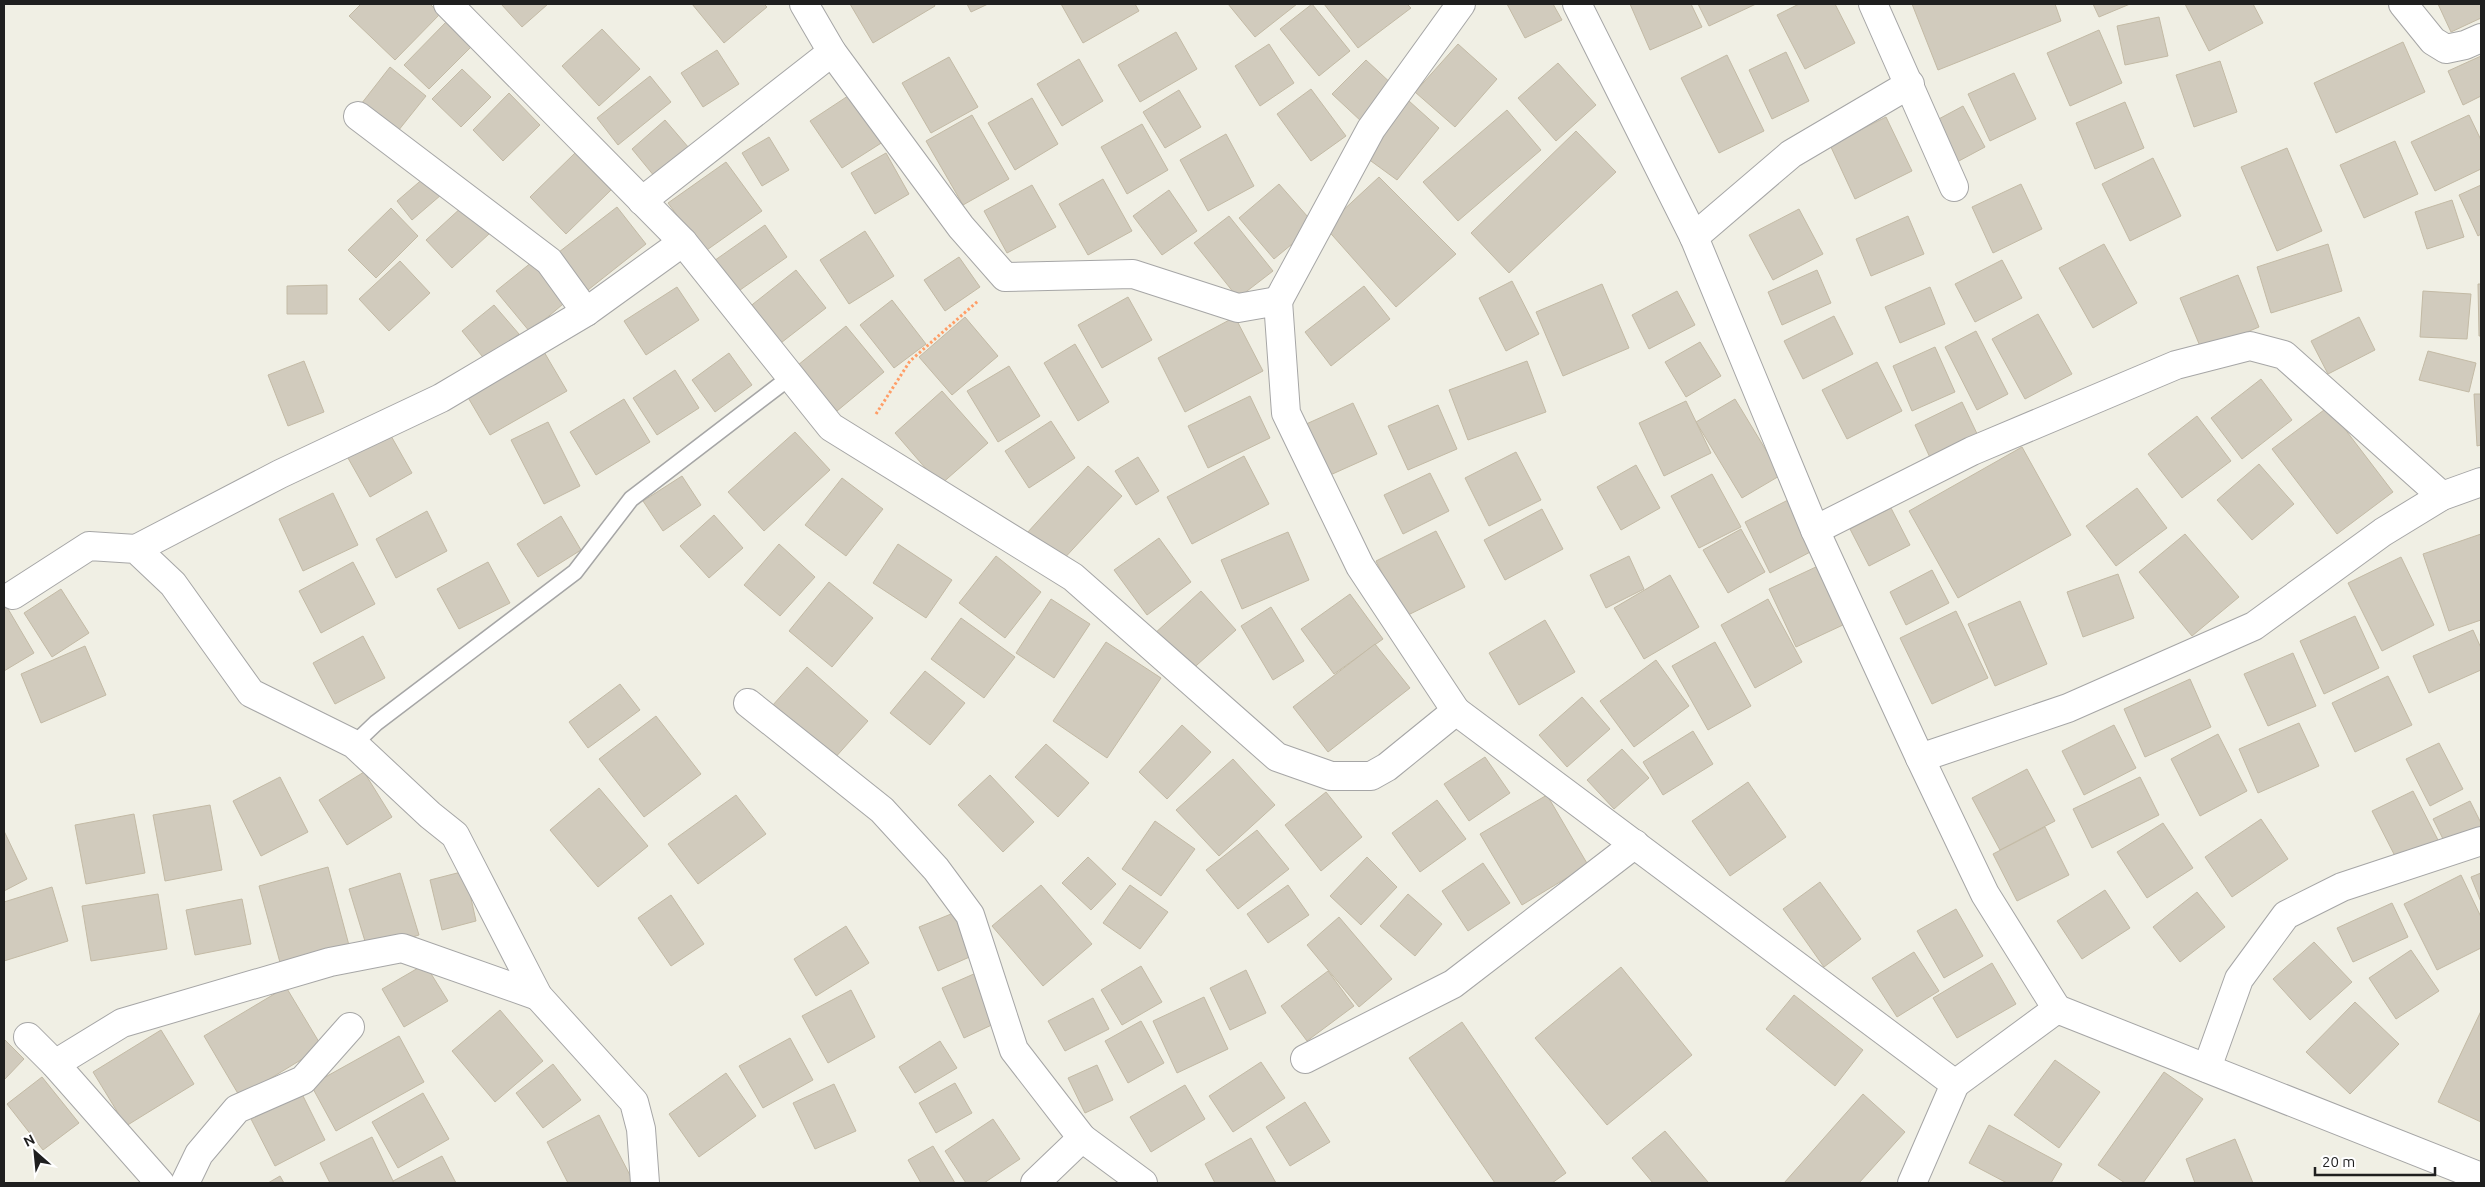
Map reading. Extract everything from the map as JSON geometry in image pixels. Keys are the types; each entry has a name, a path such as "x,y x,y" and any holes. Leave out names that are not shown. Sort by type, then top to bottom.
{"street":[{"path":"448,4 683,242 789,378 831,427 1073,577 1277,757 1331,776 1370,776 1388,767 1456,711"},
{"path":"804,4 832,52 961,227 1005,277 1133,274 1238,308 1278,301"},
{"path":"1461,4 1371,129 1278,301 1286,413 1360,566 1456,711 1955,1084"},
{"path":"1578,4 1694,238 1815,530 1920,758 1985,894 2057,1009 2481,1176"},
{"path":"1873,4 1910,84 1954,188"},
{"path":"2403,4 2433,40 2446,49 2465,45 2481,38"},
{"path":"642,201 832,52"},
{"path":"1694,238 1792,154 1910,84"},
{"path":"358,116 549,261 586,312"},
{"path":"13,595 89,546 136,549 280,474 442,398 586,312 683,242"},
{"path":"1815,530 1972,451 2158,372 2176,365 2250,346 2284,355 2442,496"},
{"path":"1920,758 2068,708 2254,626 2384,532 2442,496 2481,482"},
{"path":"136,549 173,584 251,692 354,744 430,815 455,835 538,996 634,1102 641,1129 645,1183"},
{"path":"748,703 882,810 936,869 970,915 1014,1050 1082,1138 1143,1183"},
{"path":"2207,1068 2239,980 2286,915 2342,888 2481,841"},
{"path":"1305,1059 1453,984 1634,844"},
{"path":"55,1064 122,1023 330,962 402,948 538,996"},
{"path":"1912,1183 1955,1084 2057,1009"},
{"path":"185,1183 199,1154 237,1109 303,1080 350,1027"},
{"path":"28,1037 55,1064 160,1183"},
{"path":"1036,1183 1082,1138"}],"lane":[{"path":"354,744 376,723 575,572 631,499 789,378"}],"path":[{"path":"857,444 910,361 1005,277"}],"building":[{"path":"361,4 430,4 440,14 395,60 349,16"},
{"path":"501,4 548,4 522,27"},
{"path":"692,4 764,4 767,7 724,43"},
{"path":"850,4 934,4 935,6 873,43"},
{"path":"967,4 988,4 971,12"},
{"path":"1061,4 1135,4 1139,11 1083,43"},
{"path":"1228,4 1297,4 1255,37"},
{"path":"1312,4 1350,51 1319,76 1280,29"},
{"path":"1324,4 1407,4 1411,8 1358,48"},
{"path":"1507,4 1553,4 1562,20 1525,38"},
{"path":"1630,4 1691,4 1702,27 1650,50"},
{"path":"1698,4 1756,4 1709,26"},
{"path":"1799,4 1835,4 1855,43 1805,69 1777,15"},
{"path":"1912,4 2055,4 2061,21 1938,70"},
{"path":"2093,4 2130,4 2099,17"},
{"path":"2185,4 2253,4 2263,23 2209,51"},
{"path":"2438,4 2481,4 2481,18 2451,32"},
{"path":"2159,17 2168,56 2125,65 2117,26"},
{"path":"448,20 473,45 429,89 404,65"},
{"path":"602,29 640,69 599,106 562,66"},
{"path":"2099,30 2122,83 2070,106 2047,53"},
{"path":"1176,32 1197,69 1140,102 1118,65"},
{"path":"2403,42 2425,92 2336,133 2314,83"},
{"path":"1269,44 1294,83 1260,106 1235,66"},
{"path":"1458,44 1497,79 1455,127 1415,92"},
{"path":"717,50 739,84 703,107 681,73"},
{"path":"1786,52 1809,101 1772,119 1749,70"},
{"path":"1727,55 1764,131 1719,153 1681,78"},
{"path":"2481,56 2481,96 2463,105 2448,71"},
{"path":"949,57 978,107 931,133 902,83"},
{"path":"1079,59 1103,101 1062,126 1037,84"},
{"path":"1366,60 1395,87 1362,122 1332,94"},
{"path":"2220,61 2237,112 2194,127 2176,75"},
{"path":"1558,63 1596,105 1556,141 1518,98"},
{"path":"390,67 426,96 394,136 358,108"},
{"path":"462,69 491,97 461,127 432,99"},
{"path":"2014,73 2036,119 1990,141 1968,94"},
{"path":"650,76 671,102 618,145 597,118"},
{"path":"1311,89 1346,136 1311,161 1277,114"},
{"path":"1179,90 1201,127 1165,148 1143,112"},
{"path":"854,92 886,140 842,168 810,121"},
{"path":"509,93 540,125 503,161 473,130"},
{"path":"1032,98 1058,144 1015,170 988,123"},
{"path":"1409,101 1439,128 1397,180 1360,153"},
{"path":"2125,102 2144,148 2095,169 2076,123"},
{"path":"1963,106 1985,147 1957,162 1935,121"},
{"path":"1507,110 1541,150 1458,221 1423,182"},
{"path":"972,115 1009,179 963,205 926,141"},
{"path":"2469,115 2481,140 2481,169 2435,191 2411,142"},
{"path":"1886,117 1912,171 1855,199 1830,145"},
{"path":"665,120 689,148 655,177 632,149"},
{"path":"1142,124 1168,170 1127,194 1101,147"},
{"path":"1576,131 1616,172 1509,273 1471,233"},
{"path":"1226,134 1254,186 1208,211 1180,160"},
{"path":"769,137 789,170 762,186 742,153"},
{"path":"2395,141 2418,194 2364,218 2340,165"},
{"path":"2287,148 2322,231 2277,251 2241,167"},
{"path":"575,153 611,190 566,234 530,197"},
{"path":"886,153 909,194 875,214 851,173"},
{"path":"2153,158 2181,216 2130,241 2102,184"},
{"path":"726,162 762,211 704,252 668,203"},
{"path":"425,177 441,195 412,220 397,201"},
{"path":"1379,177 1456,254 1396,307 1325,227"},
{"path":"1103,179 1132,231 1088,255 1059,204"},
{"path":"1279,184 1315,225 1274,259 1239,218"},
{"path":"2021,184 2042,229 1993,253 1972,207"},
{"path":"1032,185 1056,227 1007,253 984,211"},
{"path":"2481,185 2481,234 2478,236 2459,195"},
{"path":"1169,190 1197,231 1162,255 1133,216"},
{"path":"2452,200 2464,237 2427,249 2415,212"},
{"path":"463,206 489,234 452,268 426,240"},
{"path":"617,207 646,244 588,290 559,252"},
{"path":"391,208 418,236 376,278 348,250"},
{"path":"1799,209 1823,254 1773,280 1749,235"},
{"path":"1229,216 1273,271 1238,298 1194,243"},
{"path":"1908,216 1924,254 1871,276 1856,239"},
{"path":"765,225 787,257 733,295 711,263"},
{"path":"865,231 894,276 849,304 820,260"},
{"path":"2104,244 2137,303 2093,328 2059,268"},
{"path":"2328,244 2342,291 2271,313 2257,267"},
{"path":"959,257 980,287 945,311 924,280"},
{"path":"537,258 569,299 530,332 496,291"},
{"path":"2002,260 2022,298 1975,322 1955,284"},
{"path":"400,261 430,293 389,331 359,299"},
{"path":"796,270 826,308 777,346 748,308"},
{"path":"1817,270 1831,303 1782,325 1768,292"},
{"path":"2238,275 2259,327 2202,351 2180,298"},
{"path":"1512,281 1539,334 1506,351 1479,298"},
{"path":"1602,284 1629,348 1563,376 1536,312"},
{"path":"2478,284 2481,284 2481,336 2479,336"},
{"path":"327,285 327,314 287,314 287,286"},
{"path":"1364,286 1390,319 1331,366 1305,332"},
{"path":"677,287 699,320 646,355 624,321"},
{"path":"1930,287 1945,324 1900,343 1885,307"},
{"path":"1677,291 1695,325 1649,349 1632,315"},
{"path":"2423,291 2471,294 2467,339 2420,337"},
{"path":"1128,297 1152,340 1102,368 1078,325"},
{"path":"892,300 926,344 894,368 860,325"},
{"path":"494,305 519,334 486,361 462,331"},
{"path":"2038,314 2072,374 2025,399 1992,339"},
{"path":"1834,316 1853,354 1803,379 1784,341"},
{"path":"965,317 998,356 952,395 919,357"},
{"path":"1235,317 1263,371 1185,412 1158,358"},
{"path":"2359,317 2375,350 2328,374 2311,341"},
{"path":"846,326 884,372 837,411 798,365"},
{"path":"1976,331 2008,394 1977,410 1945,347"},
{"path":"1700,342 1721,376 1686,397 1665,362"},
{"path":"1075,344 1109,402 1078,421 1044,363"},
{"path":"540,345 567,391 490,435 463,389"},
{"path":"1935,347 1955,392 1912,411 1893,366"},
{"path":"2428,351 2476,363 2469,392 2419,380"},
{"path":"729,353 752,385 715,412 692,380"},
{"path":"304,361 324,412 288,426 268,375"},
{"path":"1527,361 1546,412 1468,440 1449,390"},
{"path":"1877,362 1902,411 1847,439 1822,390"},
{"path":"1009,366 1040,416 998,442 967,391"},
{"path":"675,370 699,408 657,435 633,398"},
{"path":"2261,379 2292,420 2242,459 2211,418"},
{"path":"942,391 988,443 940,485 895,433"},
{"path":"2474,394 2481,394 2481,445 2477,446"},
{"path":"1250,396 1270,438 1208,468 1188,426"},
{"path":"624,399 650,442 596,475 570,432"},
{"path":"1735,399 1781,475 1742,498 1696,422"},
{"path":"1686,401 1711,453 1664,476 1639,423"},
{"path":"1962,402 1980,440 1933,464 1915,425"},
{"path":"1353,403 1377,454 1328,476 1304,425"},
{"path":"1438,405 1457,449 1408,470 1388,426"},
{"path":"2328,407 2393,492 2337,534 2272,449"},
{"path":"2197,416 2231,461 2182,498 2148,454"},
{"path":"1051,421 1075,458 1029,488 1005,451"},
{"path":"548,422 580,486 544,504 511,440"},
{"path":"386,427 412,473 370,497 344,451"},
{"path":"795,432 830,470 764,531 728,492"},
{"path":"2022,447 2071,535 1958,598 1909,511"},
{"path":"1516,452 1541,500 1489,526 1465,478"},
{"path":"1244,456 1269,504 1192,544 1167,497"},
{"path":"1138,457 1159,491 1136,505 1115,471"},
{"path":"2259,464 2294,504 2252,540 2217,500"},
{"path":"1636,465 1660,508 1621,530 1597,487"},
{"path":"1088,466 1122,496 1060,563 1027,533"},
{"path":"1430,473 1449,511 1403,534 1384,495"},
{"path":"1712,474 1741,527 1699,548 1671,496"},
{"path":"682,476 701,505 663,531 643,501"},
{"path":"842,478 883,509 846,556 805,525"},
{"path":"2137,488 2167,528 2116,566 2086,526"},
{"path":"333,493 358,545 303,571 279,519"},
{"path":"1790,499 1816,549 1770,573 1745,522"},
{"path":"1891,508 1910,545 1869,566 1850,529"},
{"path":"1542,509 1563,549 1505,580 1484,540"},
{"path":"427,511 447,551 396,578 376,539"},
{"path":"714,515 743,548 709,578 680,546"},
{"path":"561,516 581,550 538,577 517,544"},
{"path":"1741,529 1765,572 1728,593 1703,550"},
{"path":"1436,531 1465,587 1404,617 1376,561"},
{"path":"1288,532 1309,580 1242,609 1221,560"},
{"path":"2185,534 2239,597 2192,636 2139,572"},
{"path":"2481,534 2481,620 2449,631 2423,554"},
{"path":"1159,538 1191,582 1147,615 1114,570"},
{"path":"779,544 815,577 780,616 744,585"},
{"path":"898,544 952,580 926,618 873,583"},
{"path":"996,556 1041,592 1005,638 959,603"},
{"path":"1629,556 1644,589 1606,608 1590,575"},
{"path":"2401,557 2434,625 2382,651 2348,583"},
{"path":"353,562 375,604 321,633 299,591"},
{"path":"488,562 510,603 459,629 437,589"},
{"path":"1818,566 1845,624 1796,647 1769,589"},
{"path":"1932,570 1949,603 1906,625 1890,592"},
{"path":"2118,574 2134,618 2083,637 2067,592"},
{"path":"1670,575 1699,627 1644,659 1614,608"},
{"path":"829,582 873,618 832,667 789,631"},
{"path":"61,589 89,633 52,657 24,613"},
{"path":"1201,591 1236,630 1188,673 1153,635"},
{"path":"1350,594 1383,639 1334,674 1301,629"},
{"path":"1051,599 1090,624 1054,678 1016,653"},
{"path":"1768,599 1802,662 1755,688 1721,625"},
{"path":"2020,601 2047,664 1995,686 1968,624"},
{"path":"4,602 34,653 4,671"},
{"path":"1271,607 1304,661 1273,680 1241,626"},
{"path":"1956,611 1988,678 1932,704 1900,638"},
{"path":"2355,616 2379,668 2324,694 2300,641"},
{"path":"961,618 1015,657 984,698 931,659"},
{"path":"1545,620 1575,672 1519,705 1489,653"},
{"path":"2473,630 2481,648 2481,670 2429,693 2413,656"},
{"path":"363,636 385,678 335,704 313,663"},
{"path":"1106,642 1161,678 1107,758 1053,721"},
{"path":"1715,642 1751,706 1708,730 1672,666"},
{"path":"1375,644 1410,688 1328,752 1293,707"},
{"path":"85,646 106,695 41,723 21,674"},
{"path":"2293,653 2316,706 2268,726 2244,674"},
{"path":"1656,660 1689,706 1634,747 1600,701"},
{"path":"807,667 868,721 833,760 772,706"},
{"path":"925,671 965,703 930,745 890,713"},
{"path":"2388,676 2412,725 2355,752 2332,703"},
{"path":"2190,679 2211,727 2145,757 2124,709"},
{"path":"620,684 640,710 588,748 569,722"},
{"path":"1582,697 1610,729 1567,767 1539,735"},
{"path":"656,716 701,774 644,817 599,759"},
{"path":"2299,723 2319,766 2258,793 2239,749"},
{"path":"1182,725 1211,752 1167,799 1139,772"},
{"path":"2114,725 2136,768 2084,795 2062,751"},
{"path":"1693,731 1713,764 1663,795 1643,762"},
{"path":"2218,734 2247,791 2200,816 2171,759"},
{"path":"2439,743 2463,789 2430,806 2406,759"},
{"path":"1046,744 1089,783 1058,817 1015,777"},
{"path":"1622,749 1649,778 1614,809 1587,780"},
{"path":"1485,757 1510,793 1469,821 1444,784"},
{"path":"1233,759 1275,805 1219,856 1176,810"},
{"path":"2027,769 2055,821 2000,850 1972,798"},
{"path":"364,772 392,817 347,845 319,800"},
{"path":"990,775 1034,822 1003,852 958,805"},
{"path":"280,777 308,832 261,856 233,801"},
{"path":"2140,777 2159,815 2092,848 2073,809"},
{"path":"1748,782 1786,837 1730,876 1692,821"},
{"path":"599,788 648,846 598,887 550,830"},
{"path":"2413,791 2438,840 2397,860 2372,811"},
{"path":"1326,792 1362,837 1321,871 1285,825"},
{"path":"736,795 766,834 698,884 668,844"},
{"path":"1547,795 1588,865 1522,905 1480,834"},
{"path":"1437,800 1466,839 1420,872 1392,833"},
{"path":"2470,801 2481,823 2481,831 2447,847 2433,819"},
{"path":"210,805 222,870 165,881 153,815"},
{"path":"134,814 145,873 86,884 75,825"},
{"path":"2261,819 2288,859 2232,897 2205,857"},
{"path":"1155,821 1195,849 1161,896 1122,869"},
{"path":"2163,823 2193,868 2147,898 2117,852"},
{"path":"2045,827 2069,875 2017,901 1993,854"},
{"path":"1257,830 1289,869 1238,909 1206,870"},
{"path":"4,831 27,879 4,891"},
{"path":"1088,857 1116,884 1091,910 1062,883"},
{"path":"1367,857 1397,887 1361,925 1330,896"},
{"path":"1483,863 1510,903 1468,931 1442,891"},
{"path":"328,867 350,949 281,966 259,886"},
{"path":"465,871 476,921 442,930 430,880"},
{"path":"400,873 419,935 368,951 349,889"},
{"path":"2481,873 2481,902 2471,877"},
{"path":"2461,875 2481,917 2481,948 2437,970 2404,904"},
{"path":"1820,882 1861,939 1824,967 1783,909"},
{"path":"1041,885 1092,944 1043,986 992,926"},
{"path":"1130,885 1168,912 1140,949 1103,923"},
{"path":"1288,885 1309,915 1268,943 1247,914"},
{"path":"52,887 68,941 4,961 4,902"},
{"path":"2105,890 2130,928 2082,959 2057,921"},
{"path":"2197,892 2225,927 2180,962 2153,927"},
{"path":"158,894 167,949 91,961 82,906"},
{"path":"1408,894 1442,924 1415,956 1380,926"},
{"path":"671,895 704,944 671,966 638,918"},
{"path":"242,899 251,944 195,955 186,910"},
{"path":"2392,903 2408,937 2353,962 2337,928"},
{"path":"1956,909 1983,956 1944,978 1917,931"},
{"path":"956,912 974,955 938,971 919,927"},
{"path":"1339,917 1392,979 1359,1007 1307,945"},
{"path":"846,926 869,963 816,996 794,959"},
{"path":"2314,942 2352,982 2310,1020 2273,979"},
{"path":"2411,950 2439,991 2396,1019 2369,978"},
{"path":"1914,952 1939,991 1897,1017 1872,978"},
{"path":"1992,963 2016,1004 1957,1038 1933,998"},
{"path":"425,964 448,1001 404,1027 382,989"},
{"path":"1141,966 1162,1002 1122,1025 1101,990"},
{"path":"1621,967 1692,1055 1607,1125 1535,1038"},
{"path":"1246,970 1266,1013 1230,1030 1210,988"},
{"path":"1328,971 1354,1006 1307,1041 1281,1006"},
{"path":"976,973 998,1022 964,1038 942,988"},
{"path":"286,987 322,1047 240,1097 204,1036"},
{"path":"851,990 875,1037 828,1063 802,1016"},
{"path":"1794,995 1863,1050 1835,1086 1766,1029"},
{"path":"1204,997 1228,1049 1177,1073 1153,1021"},
{"path":"1093,998 1109,1029 1065,1051 1048,1021"},
{"path":"2355,1002 2399,1044 2350,1094 2306,1052"},
{"path":"500,1010 543,1061 495,1102 452,1051"},
{"path":"2481,1011 2481,1122 2438,1102"},
{"path":"1141,1021 1164,1063 1128,1083 1105,1041"},
{"path":"1462,1022 1566,1173 1552,1183 1495,1183 1409,1058"},
{"path":"161,1030 194,1084 126,1126 93,1072"},
{"path":"399,1036 424,1082 336,1131 311,1085"},
{"path":"790,1038 813,1080 763,1108 739,1066"},
{"path":"4,1039 24,1059 4,1080"},
{"path":"940,1041 957,1068 915,1093 899,1067"},
{"path":"2055,1060 2100,1092 2059,1148 2014,1115"},
{"path":"1261,1062 1285,1098 1233,1132 1209,1096"},
{"path":"553,1064 581,1100 543,1128 516,1093"},
{"path":"1097,1065 1113,1100 1085,1113 1068,1078"},
{"path":"2164,1072 2203,1099 2143,1183 2125,1183 2098,1165"},
{"path":"726,1073 756,1116 699,1157 669,1114"},
{"path":"42,1077 79,1123 43,1150 7,1104"},
{"path":"955,1083 972,1113 936,1133 919,1103"},
{"path":"834,1084 856,1131 815,1149 793,1103"},
{"path":"1185,1085 1205,1119 1151,1152 1130,1117"},
{"path":"423,1093 449,1139 398,1168 372,1122"},
{"path":"302,1094 325,1140 275,1166 251,1119"},
{"path":"1863,1094 1905,1132 1859,1183 1784,1183"},
{"path":"1305,1102 1330,1142 1290,1166 1266,1127"},
{"path":"599,1115 634,1183 568,1183 547,1142"},
{"path":"993,1119 1020,1159 984,1183 966,1183 945,1151"},
{"path":"1989,1125 2062,1164 2051,1183 2007,1183 1969,1163"},
{"path":"1665,1131 1707,1183 1653,1183 1632,1158"},
{"path":"372,1137 394,1183 330,1183 320,1163"},
{"path":"1251,1138 1276,1183 1215,1183 1205,1164"},
{"path":"2235,1139 2253,1183 2195,1183 2186,1159"},
{"path":"933,1146 955,1183 921,1183 908,1160"},
{"path":"442,1156 456,1183 394,1183 393,1181"},
{"path":"280,1176 284,1183 268,1183"}]}
